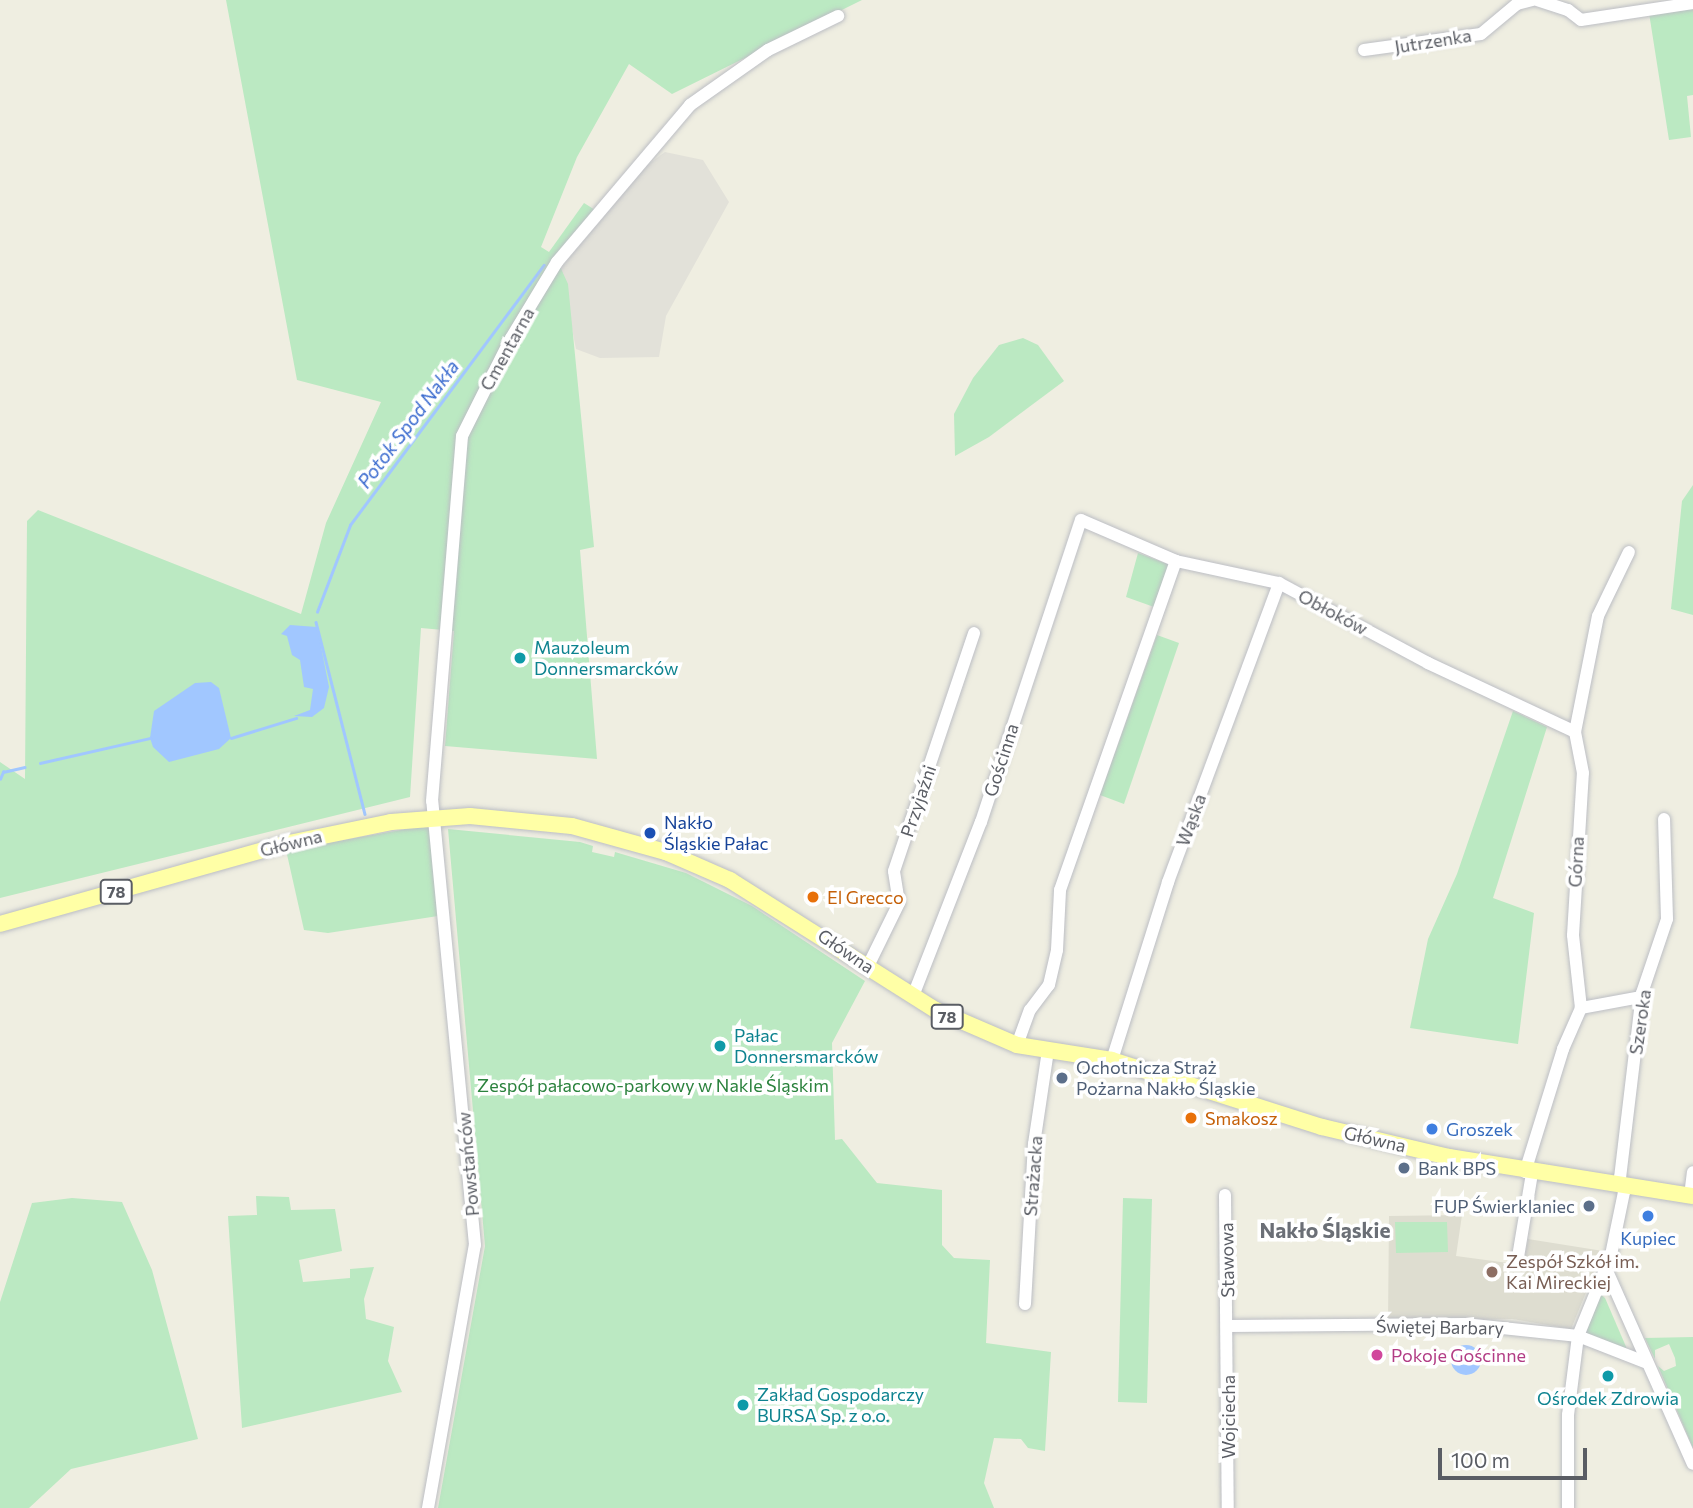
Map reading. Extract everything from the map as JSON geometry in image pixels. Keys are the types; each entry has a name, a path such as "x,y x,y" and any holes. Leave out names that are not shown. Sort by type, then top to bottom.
{"main road":[{"name":"Główna","path":"0,924 289,843 434,817 545,822 666,852 746,888 954,1021 1017,1045 1112,1060 1322,1126 1529,1172 1692,1196"}],"street":[{"name":"Jutrzenka","path":"1364,50 1481,34 1517,4 1532,0"},
{"path":"1537,0 1568,10 1581,20 1689,2"},
{"name":"Cmentarna","path":"434,817 462,436 478,401 557,262 690,105 768,50 838,16"},
{"name":"Obłoków","path":"1081,520 1176,562 1279,583 1427,663 1575,732"},
{"name":"Gościnna","path":"913,996 981,822 1081,520"},
{"name":"Górna","path":"1518,1257 1529,1172 1563,1049 1581,1008 1573,935 1583,773 1575,732 1598,616 1629,552"},
{"path":"1017,1045 1030,1010 1049,985 1057,950 1060,890 1176,562"},
{"name":"Wąska","path":"1112,1060 1168,882 1279,583"},
{"name":"Przyjaźni","path":"868,966 899,903 894,871 974,633"},
{"name":"Powstańców","path":"428,1508 475,1245 434,817"},
{"name":"Szeroka","path":"1568,1508 1569,1416 1578,1336 1607,1271 1624,1192 1620,1186 1641,997 1667,919 1664,819"},
{"path":"1581,1008 1641,997"},
{"name":"Strażacka","path":"1025,1304 1034,1144 1048,1050"},
{"path":"1692,1196 1693,1172"},
{"name":"Stawowa","path":"1225,1195 1228,1326"},
{"path":"1607,1271 1693,1464"},
{"name":"Świętej Barbary","path":"1228,1326 1464,1324 1578,1336 1646,1362"},
{"name":"Wojciecha","path":"1228,1326 1228,1508"}],"shaded area":[{"path":"665,152 703,160 729,202 666,316 659,357 600,358 576,349 560,269 646,166"},
{"name":"Zespół Szkół im. Kai Mireckiej","path":"1462,1215 1456,1256 1523,1265 1528,1239 1603,1251 1571,1329 1512,1319 1388,1322 1389,1216"}],"green space":[{"path":"226,0 862,0 672,94 629,64 577,157 541,247 549,252 584,203 600,213 558,262 568,284 594,547 580,550 597,759 445,746 454,631 421,628 410,797 0,898 0,762 25,779 27,521 38,510 301,614 326,523 381,402 297,380"},
{"path":"1693,3 1693,95 1687,96 1691,137 1669,140 1649,13"},
{"path":"1023,338 1038,345 1064,381 989,437 955,456 954,414 973,378 999,345"},
{"path":"1693,485 1693,615 1671,609 1682,501"},
{"path":"1138,553 1170,565 1154,607 1126,597"},
{"path":"1157,635 1179,643 1124,804 1100,795"},
{"path":"1513,711 1547,727 1493,898 1534,913 1518,1044 1410,1028 1428,939 1457,874"},
{"path":"430,825 438,916 328,933 304,930 286,850"},
{"name":"Zespół pałacowo-parkowy w Nakle Śląskim","path":"448,829 580,842 593,846 592,852 614,857 615,852 686,873 752,906 865,981 832,1043 835,1140 842,1139 877,1183 942,1190 942,1245 954,1258 990,1260 986,1343 1051,1352 1045,1451 1028,1448 1021,1439 994,1438 984,1483 994,1508 438,1508 485,1246"},
{"path":"256,1196 289,1197 291,1210 335,1209 342,1251 299,1260 303,1282 350,1278 350,1269 374,1267 364,1299 366,1319 394,1327 388,1361 402,1392 242,1428 228,1216 257,1215"},
{"path":"72,1198 122,1202 152,1270 198,1439 71,1469 29,1508 0,1508 0,1302 32,1203"},
{"path":"1123,1198 1152,1199 1147,1403 1118,1402"},
{"path":"1395,1222 1447,1222 1448,1252 1396,1253"},
{"path":"1601,1295 1605,1298 1627,1349 1585,1334"},
{"path":"1693,1337 1693,1448 1658,1366 1664,1371 1676,1366 1669,1344 1655,1350 1655,1359 1645,1338"}],"water":[{"path":"290,625 317,627 329,687 324,708 312,717 294,716 310,710 313,689 304,687 300,660 292,655 287,636 281,634"},
{"path":"211,682 219,688 231,738 219,749 169,762 153,747 150,738 154,711 195,683"},
{"path":"1466,1345 1477,1349 1481,1360 1477,1371 1466,1375 1455,1371 1451,1360 1455,1349"}],"waterway":[{"name":"Potok Spod Nakła","path":"317,612 350,525 544,265"},
{"path":"316,622 365,814"},
{"name":"Potok Spod Nakła","path":"231,738 296,718"},
{"name":"Potok Spod Nakła","path":"40,763 150,738"},
{"name":"Potok Spod Nakła","path":"0,779 3,772 24,767"}],"place":[{"name":"Mauzoleum Donnersmarcków","path":"520,658"},
{"name":"Nakło Śląskie Pałac","path":"650,833"},
{"name":"El Grecco","path":"813,897"},
{"name":"Pałac Donnersmarcków","path":"720,1046"},
{"name":"Ochotnicza Straż Pożarna Nakło Śląskie","path":"1062,1078"},
{"name":"Smakosz","path":"1191,1118"},
{"name":"Groszek","path":"1432,1129"},
{"name":"Bank BPS","path":"1404,1168"},
{"name":"FUP Świerklaniec","path":"1589,1206"},
{"name":"Kupiec","path":"1648,1216"},
{"name":"Zespół Szkół im. Kai Mireckiej","path":"1492,1272"},
{"name":"Pokoje Gościnne","path":"1377,1355"},
{"name":"Ośrodek Zdrowia","path":"1608,1376"},
{"name":"Zakład Gospodarczy BURSA Sp. z o.o.","path":"743,1405"}],"district":[{"name":"Nakło Śląskie","path":"1325,1230"}]}
